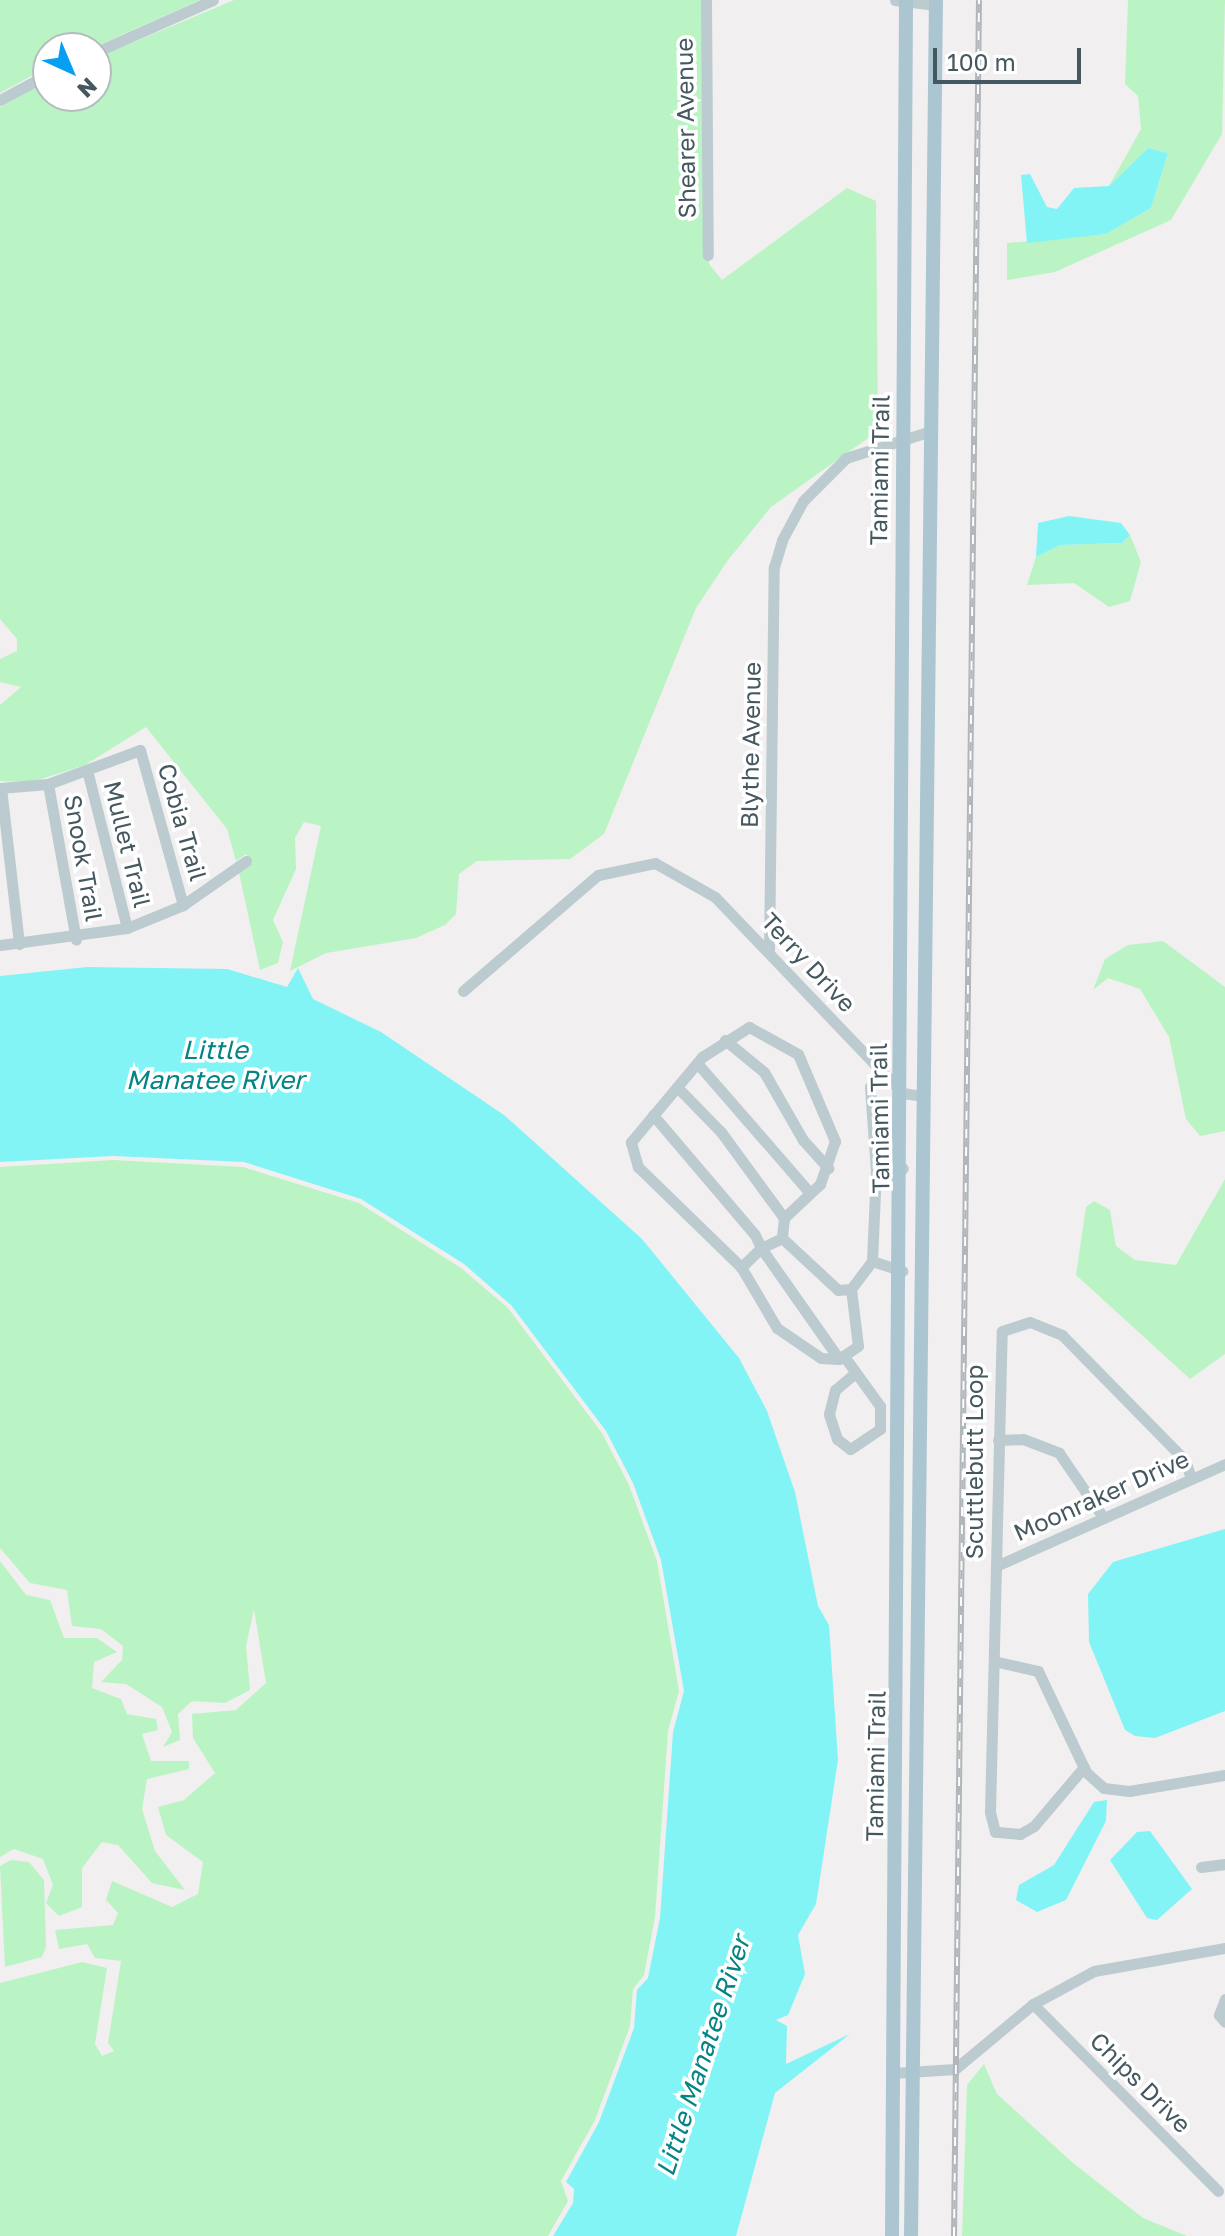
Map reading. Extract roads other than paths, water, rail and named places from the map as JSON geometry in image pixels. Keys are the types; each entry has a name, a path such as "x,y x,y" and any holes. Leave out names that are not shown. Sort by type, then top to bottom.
{"main road":[{"name":"Tamiami Trail","path":"892,2236 903,1168 903,1"},
{"name":"Tamiami Trail","path":"911,2236 936,3"}],"street":[{"path":"112,45 213,0"},
{"name":"Shearer Avenue","path":"706,0 708,255"},
{"path":"903,1 936,3"},
{"path":"0,100 32,83"},
{"name":"Blythe Avenue","path":"769,952 774,567 782,540 803,501 846,458 901,436 931,431"},
{"name":"Cobia Trail","path":"87,770 140,750 183,905"},
{"path":"19,944 0,788 48,784 87,770"},
{"name":"Mullet Trail","path":"87,770 127,928"},
{"name":"Snook Trail","path":"48,784 76,939"},
{"path":"0,945 76,939 127,928 183,905 246,861"},
{"name":"Terry Drive","path":"463,991 598,875 655,863 715,897 902,1093"},
{"path":"782,1238 784,1218 810,1193 828,1168 834,1132 798,1054 749,1027 725,1040 697,1063 680,1090 634,1136 632,1158 741,1267 777,1328 821,1358 843,1359 858,1346 851,1289 872,1261 876,1171 870,1087 881,1071"},
{"path":"725,1040 764,1072 803,1140 828,1168"},
{"path":"697,1063 810,1193"},
{"path":"680,1090 721,1132 784,1218"},
{"path":"902,1093 923,1096"},
{"path":"653,1115 761,1248 843,1359 877,1394 880,1429 850,1449 837,1439 829,1414 835,1390 855,1373"},
{"path":"876,1171 903,1168"},
{"path":"741,1267 761,1248 782,1238"},
{"path":"782,1238 826,1283 851,1289"},
{"path":"872,1261 902,1271"},
{"name":"Scuttlebutt Loop","path":"1084,1767 1034,1826 1020,1834 995,1832 990,1812 998,1662 996,1348 1002,1331 1030,1322 1062,1335 1185,1460 1191,1478"},
{"path":"998,1440 1031,1441 1059,1453 1103,1517"},
{"name":"Moonraker Drive","path":"996,1566 1225,1464"},
{"path":"898,1653 917,1653"},
{"path":"998,1662 1038,1671 1084,1767 1104,1788 1129,1791 1225,1775"},
{"path":"1201,1867 1225,1864"},
{"path":"893,2073 955,2069 1033,2004 1094,1971 1225,1948"},
{"path":"1225,1999 1219,2015 1225,2022"},
{"name":"Chips Drive","path":"1033,2004 1218,2191"}],"water":[{"path":"1148,148 1168,153 1151,208 1106,234 1027,243 1021,175 1030,174 1047,207 1057,209 1074,188 1109,186"},
{"path":"1069,516 1121,523 1130,535 1122,543 1060,545 1036,557 1038,523"},
{"name":"Little Manatee River","path":"87,967 227,969 287,987 298,968 313,999 381,1032 504,1115 642,1239 739,1358 767,1411 795,1492 818,1606 829,1625 838,1760 816,1904 798,1935 805,1974 788,2015 776,2020 787,2026 786,2064 850,2034 775,2093 736,2236 553,2236 573,2203 574,2189 566,2182 599,2122 634,2028 637,1990 648,1978 660,1918 673,1732 684,1691 661,1560 633,1483 606,1431 511,1305 464,1264 361,1199 244,1162 113,1156 0,1162 0,976"},
{"path":"1225,1529 1225,1711 1155,1738 1135,1736 1125,1730 1089,1642 1088,1594 1113,1562"},
{"path":"1107,1800 1106,1821 1066,1900 1037,1912 1016,1900 1019,1885 1054,1865 1094,1802"},
{"path":"1150,1831 1192,1889 1157,1920 1147,1918 1110,1860 1137,1832"}],"railway":[{"path":"954,2236 979,0"}]}
